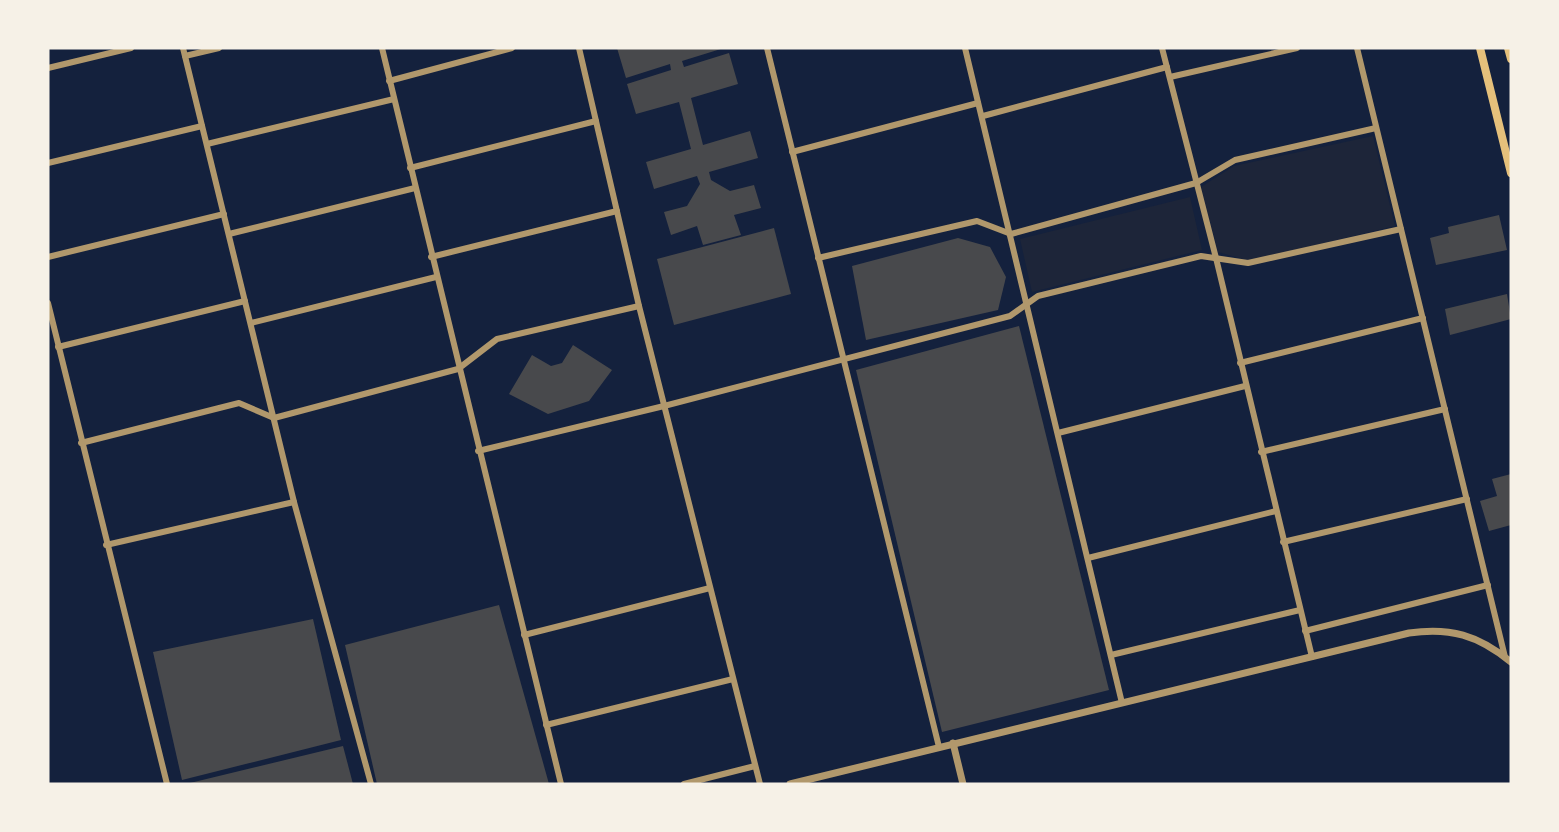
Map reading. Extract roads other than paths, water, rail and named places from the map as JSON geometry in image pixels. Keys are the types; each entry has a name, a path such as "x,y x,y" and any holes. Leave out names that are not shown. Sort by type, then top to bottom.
{"main road":[{"path":"1480,48 1511,173"},
{"path":"1508,48 1511,59"}],"street":[{"path":"48,68 132,48"},
{"path":"183,48 294,502 370,784"},
{"path":"185,56 219,48"},
{"path":"382,48 458,369 561,784"},
{"path":"389,81 512,48"},
{"path":"579,48 639,306 760,784"},
{"path":"767,48 939,747"},
{"path":"965,48 1122,703"},
{"path":"1162,48 1216,258 1312,657"},
{"path":"1170,77 1297,48"},
{"path":"1357,48 1508,659"},
{"path":"983,116 1167,67"},
{"path":"207,144 394,99"},
{"path":"792,152 978,103"},
{"path":"410,168 596,121"},
{"path":"48,163 202,126"},
{"path":"818,258 977,221 1011,234 1196,183 1235,160 1376,128"},
{"path":"229,234 415,188"},
{"path":"431,257 617,211"},
{"path":"48,257 224,214"},
{"path":"478,451 664,406 1010,316 1038,296 1201,256 1248,263 1401,229"},
{"path":"251,323 436,277"},
{"path":"58,347 245,301"},
{"path":"48,303 106,545 167,784"},
{"path":"81,443 239,402 274,418 458,369 497,339 639,306"},
{"path":"1240,363 1423,318"},
{"path":"1058,433 1245,386"},
{"path":"1261,452 1445,409"},
{"path":"1283,542 1467,500"},
{"path":"106,545 294,502"},
{"path":"1088,558 1276,511"},
{"path":"1305,631 1488,585"},
{"path":"524,635 710,588"},
{"path":"1111,655 1300,610"},
{"path":"790,784 953,743 1436,629 1467,635 1508,659"},
{"path":"546,725 733,679"},
{"path":"953,743 963,784"},
{"path":"684,784 755,766"}]}
